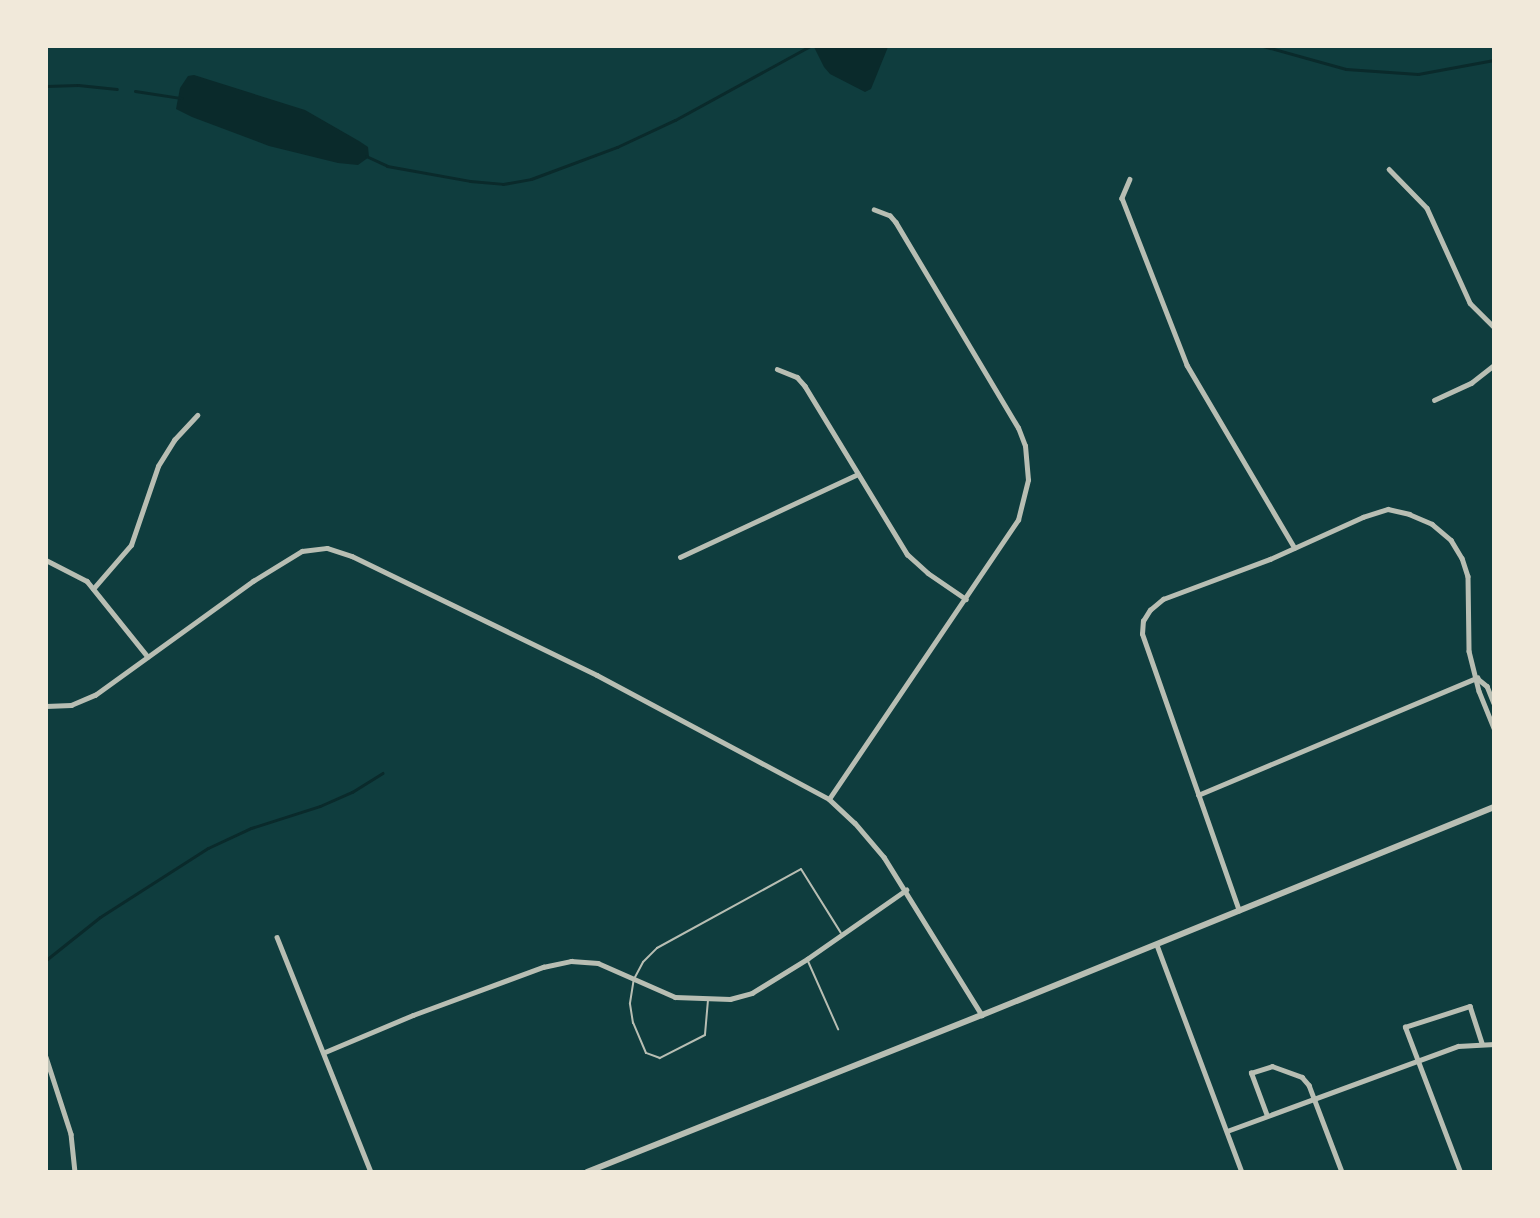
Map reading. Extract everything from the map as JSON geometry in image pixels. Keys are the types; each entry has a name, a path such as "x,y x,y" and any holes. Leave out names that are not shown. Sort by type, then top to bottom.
{"street":[{"path":"1389,169 1427,208 1470,303 1494,327"},
{"path":"1130,179 1122,198 1187,365 1295,548"},
{"path":"829,799 1010,534 1023,509 1028,480 1025,446 1018,428 896,223 890,216 874,210"},
{"path":"1434,400 1471,383 1494,365"},
{"path":"777,369 797,377 805,386 899,543 914,562 966,599"},
{"path":"93,589 131,545 158,466 174,440 196,415"},
{"path":"680,557 858,474"},
{"path":"1239,911 1142,634 1143,621 1150,610 1163,599 1295,548 1363,517 1388,509 1432,524 1451,540 1462,558 1468,576 1469,651 1479,691 1494,728"},
{"path":"46,706 71,705 95,695 253,581 302,551 327,548 352,556 597,675 829,799 855,823 884,857 982,1015"},
{"path":"46,560 87,581 148,657"},
{"path":"1477,678 1486,686 1494,703"},
{"path":"1198,795 1477,678"},
{"path":"587,1172 1157,945 1494,807"},
{"path":"325,1052 413,1015 543,967 571,961 598,963 675,997 730,999 752,993 807,959 906,890"},
{"path":"277,937 325,1052 371,1172"},
{"path":"1157,945 1242,1172"},
{"path":"1460,1172 1405,1027 1470,1006 1482,1043"},
{"path":"1227,1131 1417,1059 1458,1046 1494,1044"},
{"path":"46,1058 70,1134 75,1172"},
{"path":"1267,1116 1251,1073 1272,1066 1302,1077 1309,1085 1342,1172"}],"lane":[{"path":"708,1000 705,1035 660,1058 646,1053 633,1023 630,1003 634,980 643,962 657,948 801,869 842,935"},
{"path":"807,959 838,1029"}],"water":[{"path":"814,47 888,47 871,89 865,92 830,74"},
{"path":"194,75 305,110 368,147 369,157 358,165 338,163 269,146 192,117 176,109 180,88 188,76"}],"waterway":[{"path":"366,156 387,166 470,181 503,184 531,179 617,147 675,120 810,46"},
{"path":"1263,46 1346,69 1418,74 1494,60"},
{"path":"46,86 78,85 117,89"},
{"path":"135,91 181,98"},
{"path":"46,960 100,917 208,848 251,828 320,806 352,792 383,773"}]}
